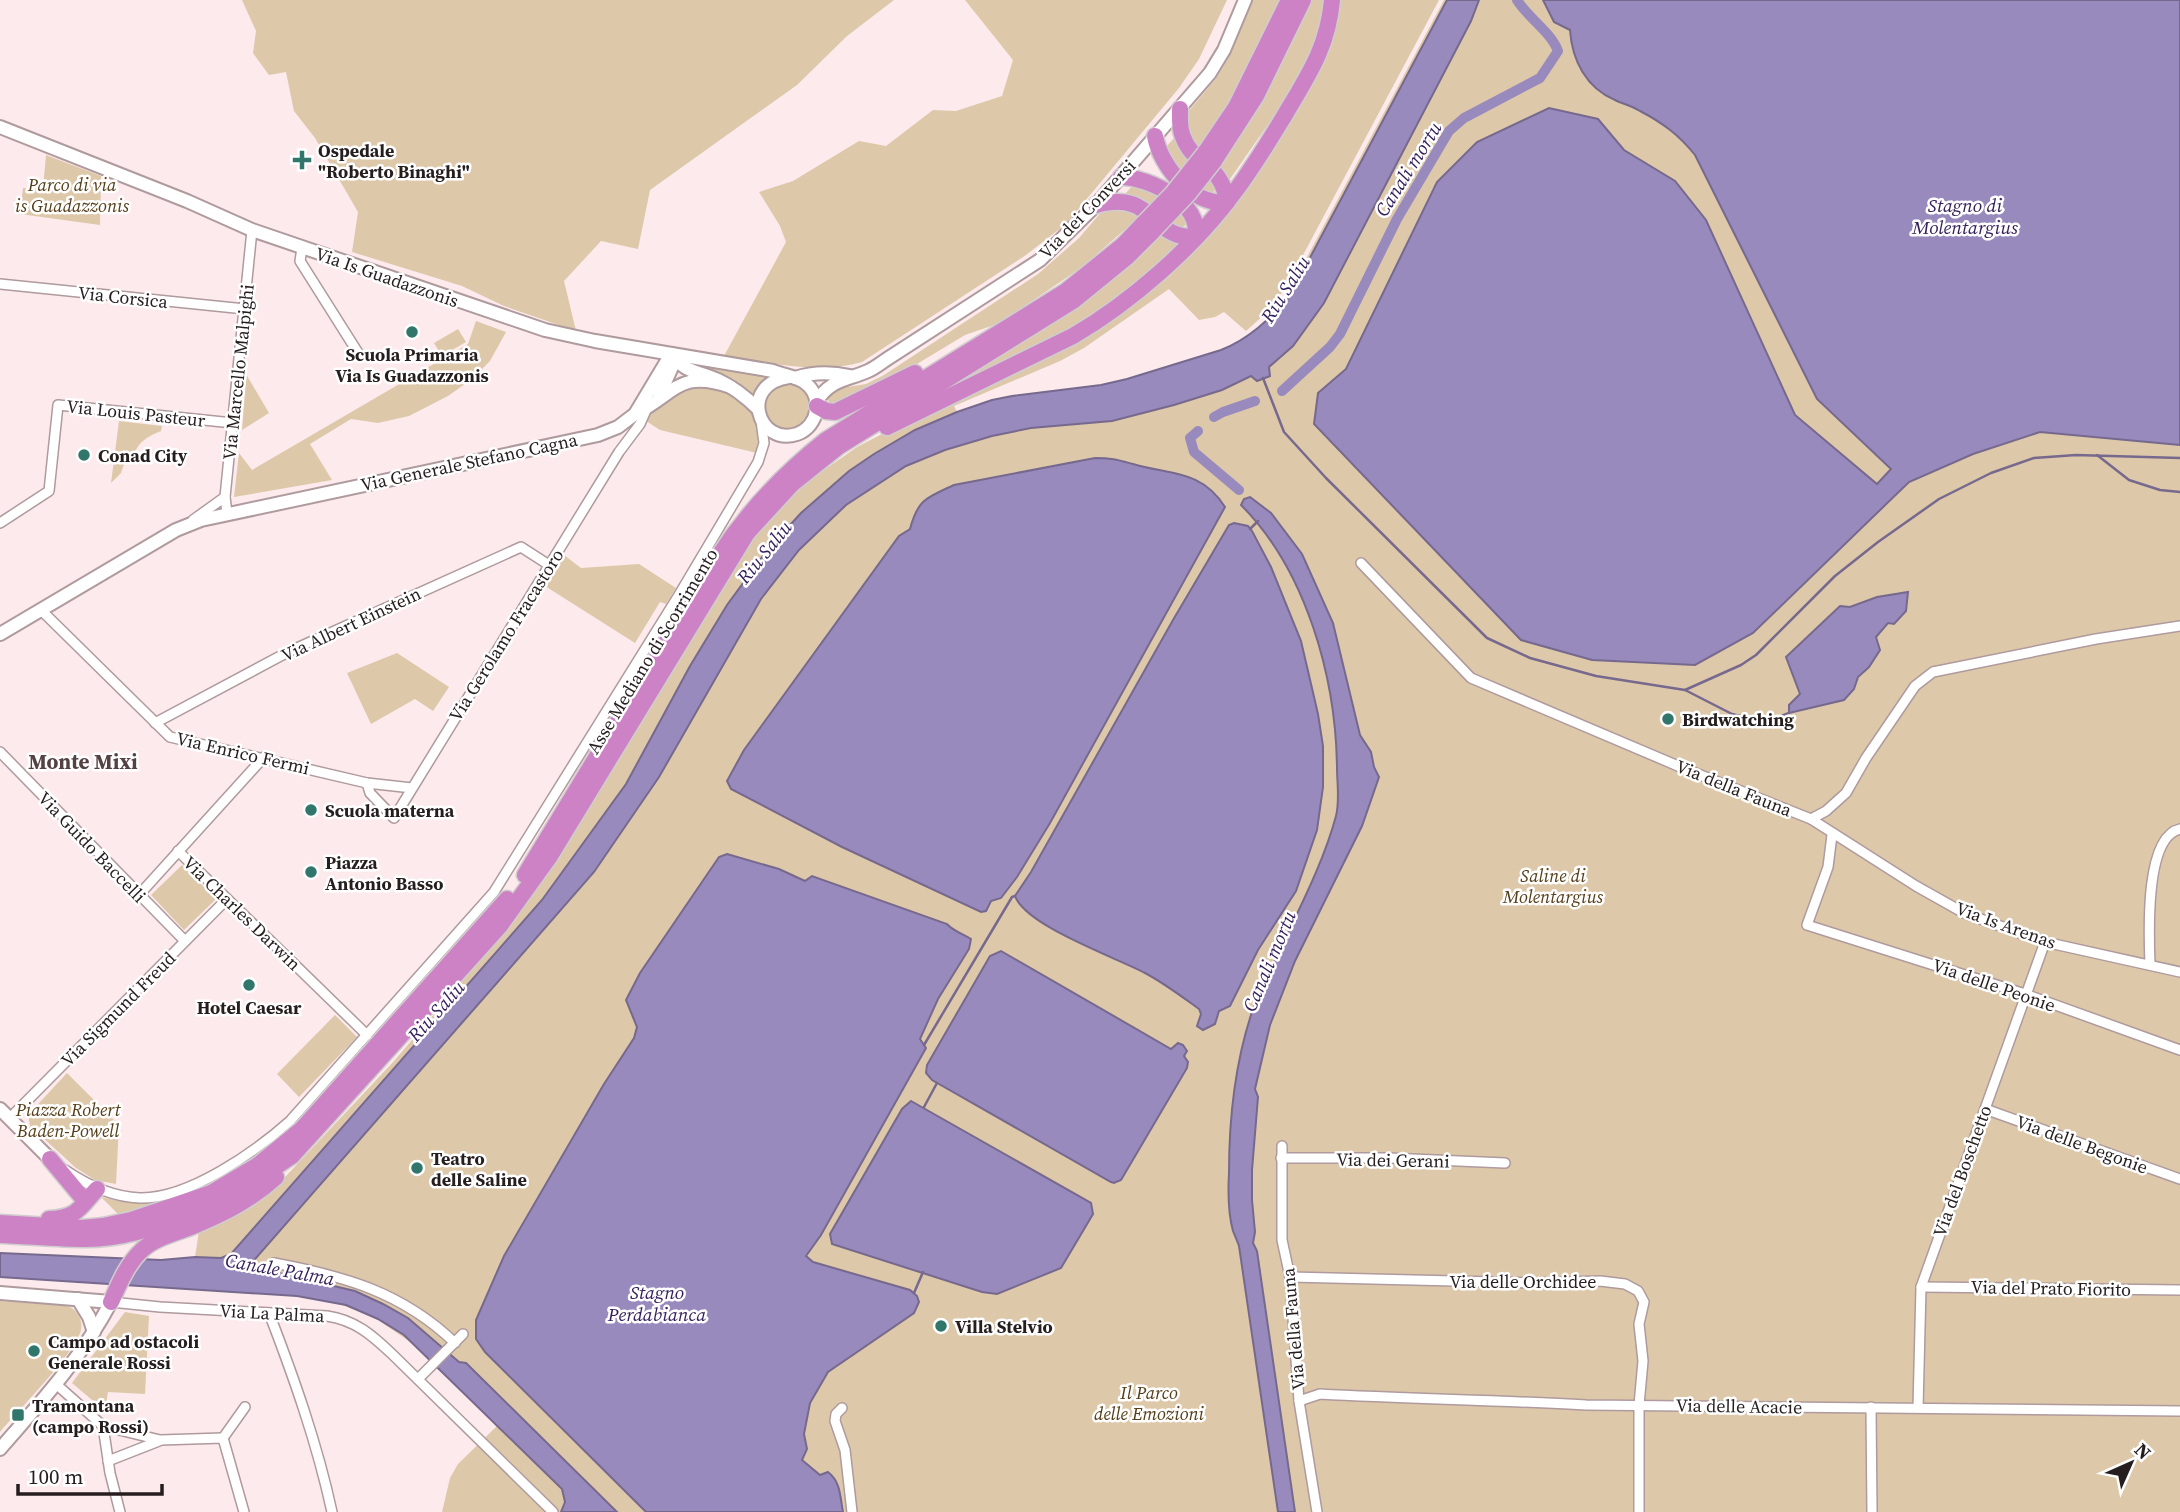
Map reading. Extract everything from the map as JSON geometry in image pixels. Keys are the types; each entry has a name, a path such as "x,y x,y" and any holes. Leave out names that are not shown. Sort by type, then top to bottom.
{"highway":[{"name":"Asse Mediano di Scorrimento","path":"0,1223 103,1226 166,1210 211,1193 258,1165 287,1143 511,895 718,557 751,509 794,465 826,440 1066,291 1188,194 1236,107 1289,0"},
{"name":"Asse Mediano di Scorrimento","path":"1209,157 1256,96 1303,0"},
{"path":"862,432 872,435 1090,326 1156,275 1227,202 1262,154 1316,63 1328,32 1332,0"},
{"path":"1180,109 1183,139 1191,152 1222,180 1227,202"},
{"path":"1155,136 1157,151 1175,176 1200,197 1217,204 1227,202"},
{"path":"1121,177 1144,179 1183,204 1192,214 1197,227 1195,237"},
{"path":"1096,205 1127,201 1138,205 1168,231 1181,238 1195,237"},
{"name":"Asse Mediano di Scorrimento","path":"0,1235 106,1238 193,1213 252,1183 292,1156 499,927 533,882 747,533 766,510 809,469 862,432 1073,301 1128,257 1148,228"},
{"path":"817,404 826,411 835,412 923,369 938,370"},
{"path":"113,1297 131,1261 142,1250 160,1239 254,1197 292,1156"},
{"path":"50,1159 85,1201"},
{"path":"32,1225 39,1219 69,1216 81,1210 85,1201 97,1189"},
{"path":"106,1238 125,1247 131,1261"}],"street":[{"name":"Via dei Conversi","path":"792,377 808,373 839,373 850,376 867,371 1040,260 1096,205 1218,61 1245,0"},
{"name":"Via Is Guadazzonis","path":"0,127 187,201 252,230 545,330 792,377"},
{"name":"Via Marcello Malpighi","path":"228,513 225,497 252,230"},
{"path":"302,248 300,261 360,356"},
{"name":"Via Corsica","path":"0,284 245,309"},
{"path":"671,354 683,368 715,378 731,387 760,414 772,432 791,435 809,426 824,390 850,376"},
{"path":"658,397 672,367 671,354"},
{"name":"Via Generale Stefano Cagna","path":"185,526 228,513 598,435 618,427 641,411 671,354"},
{"path":"773,372 808,373"},
{"path":"5,1114 50,1159 97,1189 139,1198 160,1196 217,1174 268,1141 290,1121 494,892 758,462 764,443 760,395 768,384 778,378 792,377 811,388 817,404"},
{"path":"641,411 658,397 691,381 714,382 731,387"},
{"name":"Via Louis Pasteur","path":"0,523 49,491 58,405 233,423"},
{"name":"Via Gerolamo Fracastoro","path":"367,783 370,793 394,818 619,452 635,432 641,411"},
{"path":"618,427 622,440 619,452"},
{"name":"Via Generale Stefano Cagna","path":"0,634 185,526 225,497"},
{"name":"Via Albert Einstein","path":"155,723 288,652 521,547 549,565"},
{"name":"Via della Fauna","path":"1361,563 1471,678 1811,819 1826,811 1846,793 1866,758 1915,686 1933,672 2096,639 2180,626"},
{"name":"Via Enrico Fermi","path":"41,611 170,737 367,783 412,788"},
{"name":"Via Guido Baccelli","path":"0,752 184,941"},
{"name":"Via Charles Darwin","path":"264,757 178,851 367,1035"},
{"name":"Via Is Arenas","path":"1811,819 1832,835 1964,913 2045,942 2180,972"},
{"path":"2150,965 2149,937 2154,868 2164,838 2173,830 2180,829"},
{"name":"Via delle Peonie","path":"1832,835 1828,867 1807,925 2025,995 2180,1050"},
{"path":"138,896 178,851"},
{"name":"Via Sigmund Freud","path":"5,1114 227,899"},
{"name":"Via del Boschetto","path":"1918,1408 1921,1287 2045,942"},
{"name":"Via delle Begonie","path":"1985,1109 2180,1179"},
{"name":"Via della Fauna","path":"1282,1146 1282,1240 1290,1278 1299,1401 1317,1512"},
{"name":"Via dei Gerani","path":"1281,1158 1389,1158 1505,1163"},
{"path":"274,1263 327,1273 370,1287 418,1312 453,1345"},
{"name":"Via delle Orchidee","path":"1290,1278 1532,1283 1600,1281 1625,1284 1638,1291 1644,1301 1639,1324 1643,1361 1639,1405"},
{"name":"Via del Prato Fiorito","path":"1921,1287 2180,1290"},
{"name":"Via La Palma","path":"0,1293 78,1299 113,1297 160,1307 327,1316 352,1322 368,1332 418,1379 553,1512"},
{"path":"0,1449 56,1384 94,1332 113,1297"},
{"path":"78,1299 94,1332"},
{"path":"269,1313 295,1378 321,1464 332,1512"},
{"path":"418,1379 463,1334"},
{"path":"56,1384 103,1426 160,1440 223,1438"},
{"name":"Via delle Acacie","path":"1299,1401 1320,1394 1459,1402 2180,1411"},
{"path":"1639,1405 1639,1512"},
{"path":"223,1438 245,1407"},
{"path":"1871,1407 1872,1512"},
{"path":"842,1408 836,1414 835,1420 845,1450 852,1512"},
{"path":"103,1426 120,1512"},
{"path":"223,1438 244,1512"},
{"path":"108,1461 160,1440"}],"green space":[{"path":"242,0 894,0 847,36 797,85 650,190 638,249 601,241 564,281 576,331 504,306 462,286 352,252 358,212 315,138 294,111 286,72 269,75 253,53 256,31"},
{"path":"965,0 1227,0 1199,59 1179,88 1066,224 1026,255 862,362 846,366 811,367 724,356 786,242 780,226 759,192 793,181 859,141 886,146 933,110 956,111 1002,96 1013,60"},
{"path":"1253,0 1280,0 1223,113 1197,149 1188,137 1187,113 1218,76"},
{"path":"1310,0 1327,0 1325,18 1301,77 1228,179 1217,167"},
{"name":"Saline di Molentargius","path":"1337,0 1439,0 1286,287 1268,310 1246,331 1224,312 1199,320 1169,289 1084,348 954,406 957,412 915,430 876,453 1110,387 1221,350 1257,332 1282,304 1444,0 2180,0 2180,1512 442,1512 450,1478 458,1464 497,1426 416,1346 375,1318 337,1303 310,1297 265,1294 211,1257 195,1257 199,1231 248,1208 271,1192 394,1061 511,924 559,854 746,544 790,494 857,447 1133,303 1170,276 1246,190","holes":["579,852 537,910 263,1216 501,948"]},
{"path":"1177,135 1220,183 1211,196 1178,172 1164,149"},
{"name":"Parco di via is Guadazzonis","path":"46,155 101,176 100,225 20,214 23,188 43,188"},
{"path":"1135,183 1144,183 1191,221 1179,230 1132,196 1125,194"},
{"path":"1128,204 1178,241 1178,244 1129,288 1074,329 932,397 1080,304 1114,278 1157,239 1138,218 1082,267 1000,323 965,335 902,373 841,402 829,403 827,395 841,388 866,384 884,375 1038,274 1079,238 1103,210"},
{"path":"476,321 506,332 490,361 472,379 448,396 409,416 378,423 351,419 310,444 332,480 234,497 239,453 252,470 468,344"},
{"path":"458,329 466,342 442,356 434,343"},
{"path":"687,364 765,376 765,379 754,396 734,379"},
{"path":"246,374 269,413 242,430 246,380"},
{"path":"787,384 803,391 810,407 803,423 787,430 771,423 764,407 771,391"},
{"path":"716,385 736,396 750,411 757,430 757,453 660,430 646,421 661,402 675,392"},
{"path":"119,421 162,426 161,431 140,444 134,457 125,461 121,473 111,483"},
{"path":"564,555 581,568 639,564 676,588 666,604 660,602 635,643 545,586"},
{"path":"397,653 449,687 433,711 415,699 371,724 347,673"},
{"path":"182,865 216,899 184,930 151,895"},
{"path":"335,1015 357,1037 299,1097 277,1074"},
{"name":"Piazza Robert Baden-Powell","path":"67,1073 119,1125 116,1184 95,1180 76,1168 30,1126 28,1115"},
{"path":"101,1197 124,1202 154,1204 119,1215"},
{"name":"Campo ad ostacoli Generale Rossi","path":"0,1301 70,1307 81,1320 81,1330 58,1367 0,1432"},
{"path":"125,1312 149,1316 145,1394 108,1392 105,1411 72,1383"}],"water":[{"path":"1447,0 1479,0 1471,21 1324,303 1293,346 1269,367 1270,376 1257,381 1251,376 1222,390 1112,421 1031,428 945,450 906,466 846,505 799,550 761,599 659,777 594,872 249,1266 355,1291 408,1318 459,1362 466,1363 617,1512 561,1512 565,1502 562,1489 404,1335 378,1319 346,1305 297,1296 0,1277 0,1253 161,1260 221,1258 231,1254 542,900 626,784 690,666 727,605 768,549 801,513 849,471 874,454 915,430 957,412 1012,396 1101,385 1127,379 1221,350 1258,328 1288,299"},
{"name":"Stagno di Molentargius","path":"1543,0 2180,0 2180,445 2040,432 1973,454 1909,482 1753,633 1695,665 1592,660 1521,640 1314,424 1318,393 1346,369 1437,182 1477,142 1549,108 1598,119 1624,150 1675,181 1706,220 1795,415 1877,484 1891,469 1817,399 1695,155 1663,125 1596,88 1577,62 1570,30 1554,22"},
{"path":"1095,458 1119,460 1184,475 1206,486 1225,507 1050,823 1001,898 991,901 986,911 981,912 842,847 731,789 727,781 744,750 899,536 910,529 916,511 924,501 954,485"},
{"path":"1250,497 1271,513 1302,554 1333,623 1360,735 1371,752 1379,777 1362,826 1295,961 1270,1025 1255,1089 1258,1097 1252,1170 1255,1232 1253,1243 1257,1251 1295,1512 1278,1512 1239,1246 1230,1217 1230,1130 1234,1088 1247,1026 1330,835 1338,804 1337,768 1331,698 1313,627 1300,593 1283,561 1264,531 1241,505 1244,499"},
{"path":"1234,523 1248,526 1252,531 1271,567 1301,641 1323,746 1323,787 1317,830 1296,891 1258,950 1230,1006 1219,1011 1215,1024 1203,1030 1197,1026 1201,1014 1199,1009 1145,973 1053,929 1023,907 1015,896 1173,620 1229,525"},
{"path":"1908,592 1906,611 1894,624 1888,623 1876,637 1880,650 1844,700 1789,713 1789,705 1800,694 1786,657 1840,606 1850,607 1877,597"},
{"name":"Stagno Perdabianca","path":"727,854 779,869 805,881 812,876 947,924 971,939 969,949 938,999 920,1039 926,1048 821,1235 806,1256 813,1262 910,1290 919,1302 914,1313 828,1372 810,1403 804,1434 807,1449 802,1460 820,1475 828,1472 832,1476 839,1490 843,1512 646,1512 485,1352 476,1339 476,1320 504,1256 604,1084 634,1038 637,1027 626,1000 640,973 719,857"},
{"path":"1001,951 1171,1049 1178,1043 1187,1051 1184,1056 1188,1062 1187,1068 1121,1180 1111,1182 932,1080 926,1073 927,1065 990,956"},
{"path":"911,1101 1091,1203 1093,1214 1061,1268 997,1294 982,1292 832,1244 830,1234 902,1109"}],"waterway":[{"name":"Canali mortu","path":"1282,391 1330,347 1340,334 1397,219 1449,131 1464,118 1540,78 1558,51 1517,0"},
{"path":"1263,378 1284,432 1326,478 1487,638 1530,658 1596,676 1685,690 1732,714 1765,722 1789,713"},
{"name":"Canali mortu","path":"1214,417 1255,401"},
{"name":"Canali mortu","path":"1198,431 1190,438 1194,452 1239,490"},
{"path":"1685,690 1741,665 1756,655 1835,576 1878,542 1939,499 1991,473 2034,458 2076,455 2180,458"},
{"path":"2097,455 2129,480 2160,490 2180,492"},
{"path":"1250,529 1258,521"},
{"path":"924,1045 1015,896"},
{"path":"924,1107 937,1083"},
{"path":"914,1293 923,1272"}],"place":[{"name":"Ospedale \"Roberto Binaghi\"","path":"302,160"},
{"name":"Scuola Primaria Via Is Guadazzonis","path":"412,332"},
{"name":"Conad City","path":"84,455"},
{"name":"Birdwatching","path":"1668,719"},
{"name":"Scuola materna","path":"311,810"},
{"name":"Piazza Antonio Basso","path":"311,872"},
{"name":"Hotel Caesar","path":"249,985"},
{"name":"Teatro delle Saline","path":"417,1168"},
{"name":"Villa Stelvio","path":"941,1326"},
{"name":"Campo ad ostacoli Generale Rossi","path":"34,1351"},
{"name":"Tramontana (campo Rossi)","path":"18,1415"}],"district":[{"name":"Monte Mixi","path":"83,761"}],"water label":[{"name":"Riu Saliu","path":"1285,289"},
{"name":"Riu Saliu","path":"764,552"},
{"name":"Riu Saliu","path":"436,1011"},
{"name":"Canale Palma","path":"280,1269"}],"park label":[{"name":"Il Parco delle Emozioni","path":"1149,1402"}]}
